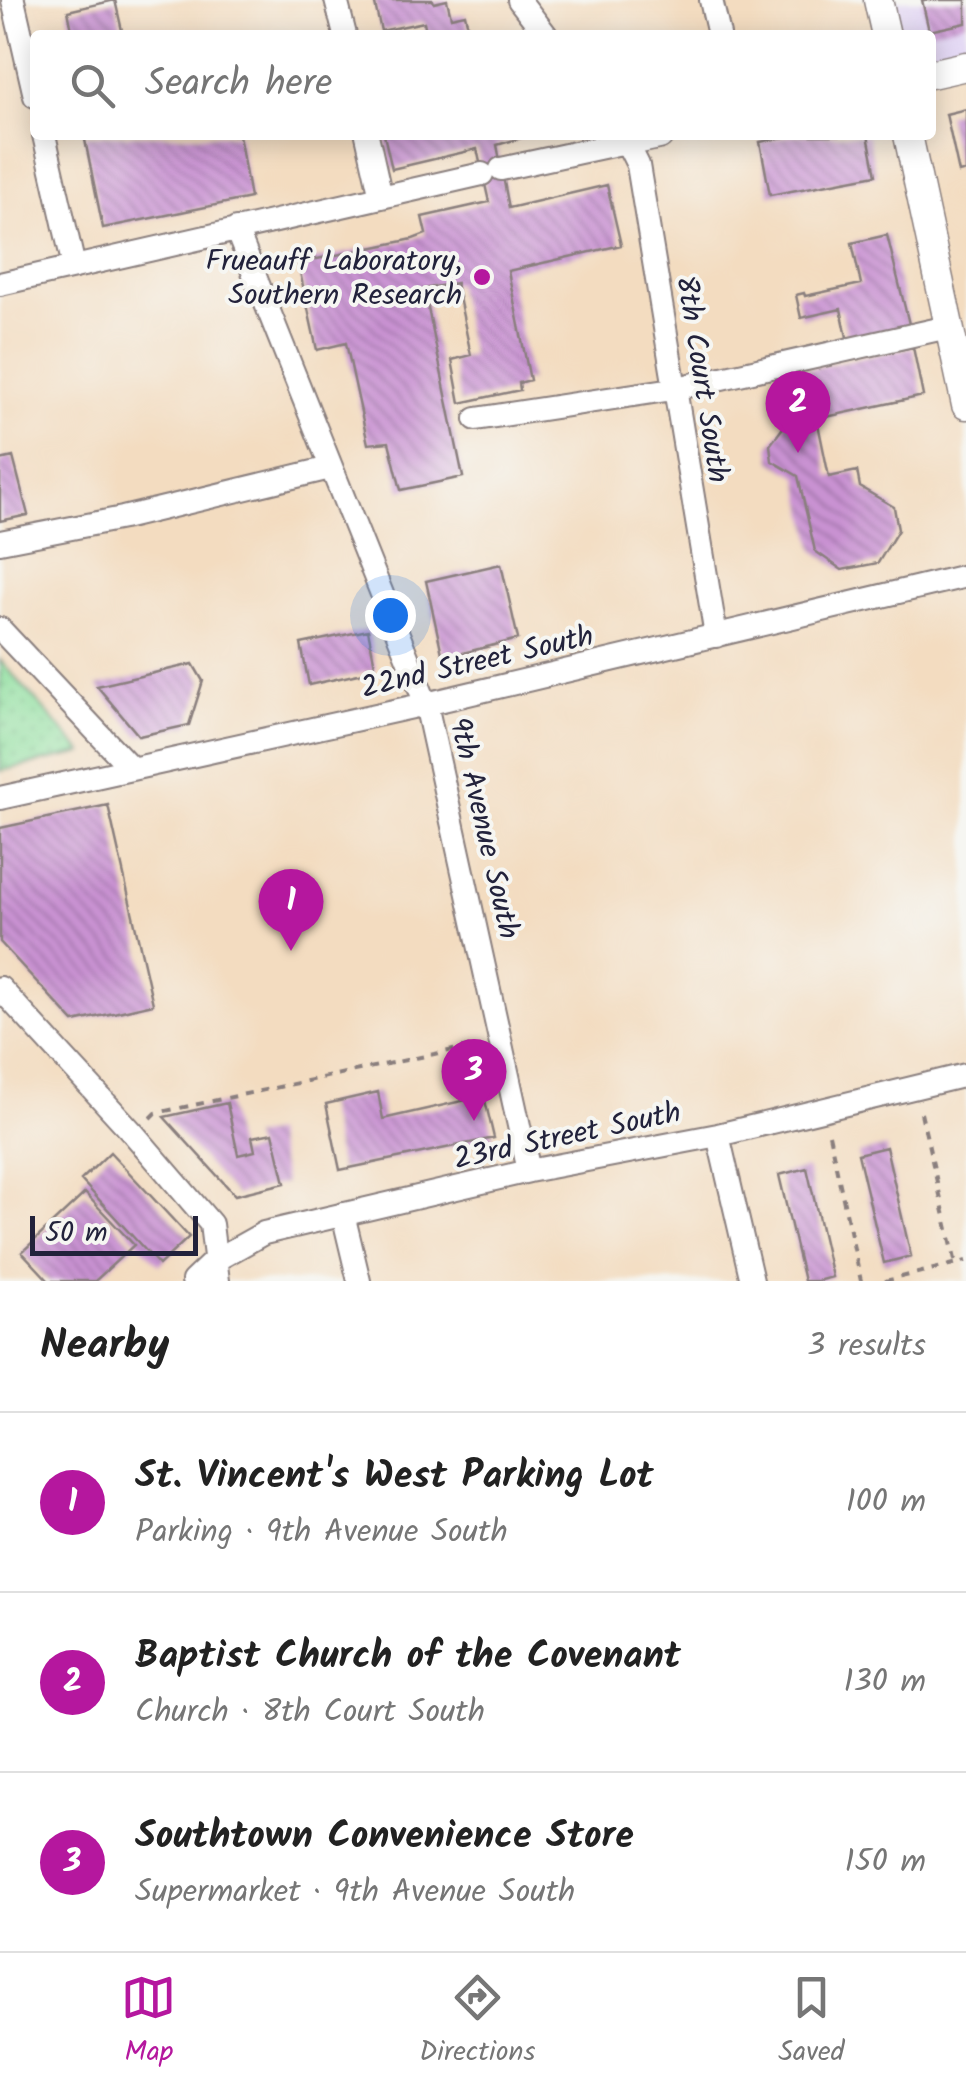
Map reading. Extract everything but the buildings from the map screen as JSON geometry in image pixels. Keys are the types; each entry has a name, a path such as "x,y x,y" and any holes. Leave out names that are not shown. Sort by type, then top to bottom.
{"main road":[{"path":"878,0 885,30"},
{"path":"936,73 966,66"},
{"path":"909,140 966,405"}],"street":[{"path":"14,0 30,73"},
{"path":"336,0 344,30"},
{"path":"519,0 542,30"},
{"path":"710,0 717,30"},
{"path":"45,140 74,266"},
{"path":"368,140 380,196"},
{"path":"0,284 616,140"},
{"name":"8th Court South","path":"625,140 638,164 716,636"},
{"name":"9th Avenue South","path":"236,229 426,704 529,1171"},
{"path":"476,419 673,389 948,327"},
{"path":"0,542 123,518 330,468"},
{"name":"22nd Street South","path":"0,798 426,704 966,576"},
{"path":"0,628 130,768"},
{"path":"0,988 211,1224 216,1271"},
{"name":"23rd Street South","path":"193,1281 216,1271 264,1233 529,1171 718,1134 966,1075"},
{"path":"718,1134 752,1281"},
{"path":"343,1214 359,1281"}],"path":[{"path":"133,1133 156,1113 502,1040"},
{"path":"922,1113 956,1264"},
{"path":"829,1134 862,1281"},
{"path":"885,1281 966,1261"}],"shaded area":[{"path":"884,0 966,0 966,59 936,65 936,30 892,30"}],"green space":[{"path":"0,660 83,753 0,771"}],"place":[{"name":"Frueauff Laboratory, Southern Research","path":"482,277"},
{"name":"Baptist Church of the Covenant","path":"798,453"},
{"name":"St. Vincent's West Parking Lot","path":"291,951"},
{"name":"Southtown Convenience Store","path":"474,1121"}]}
